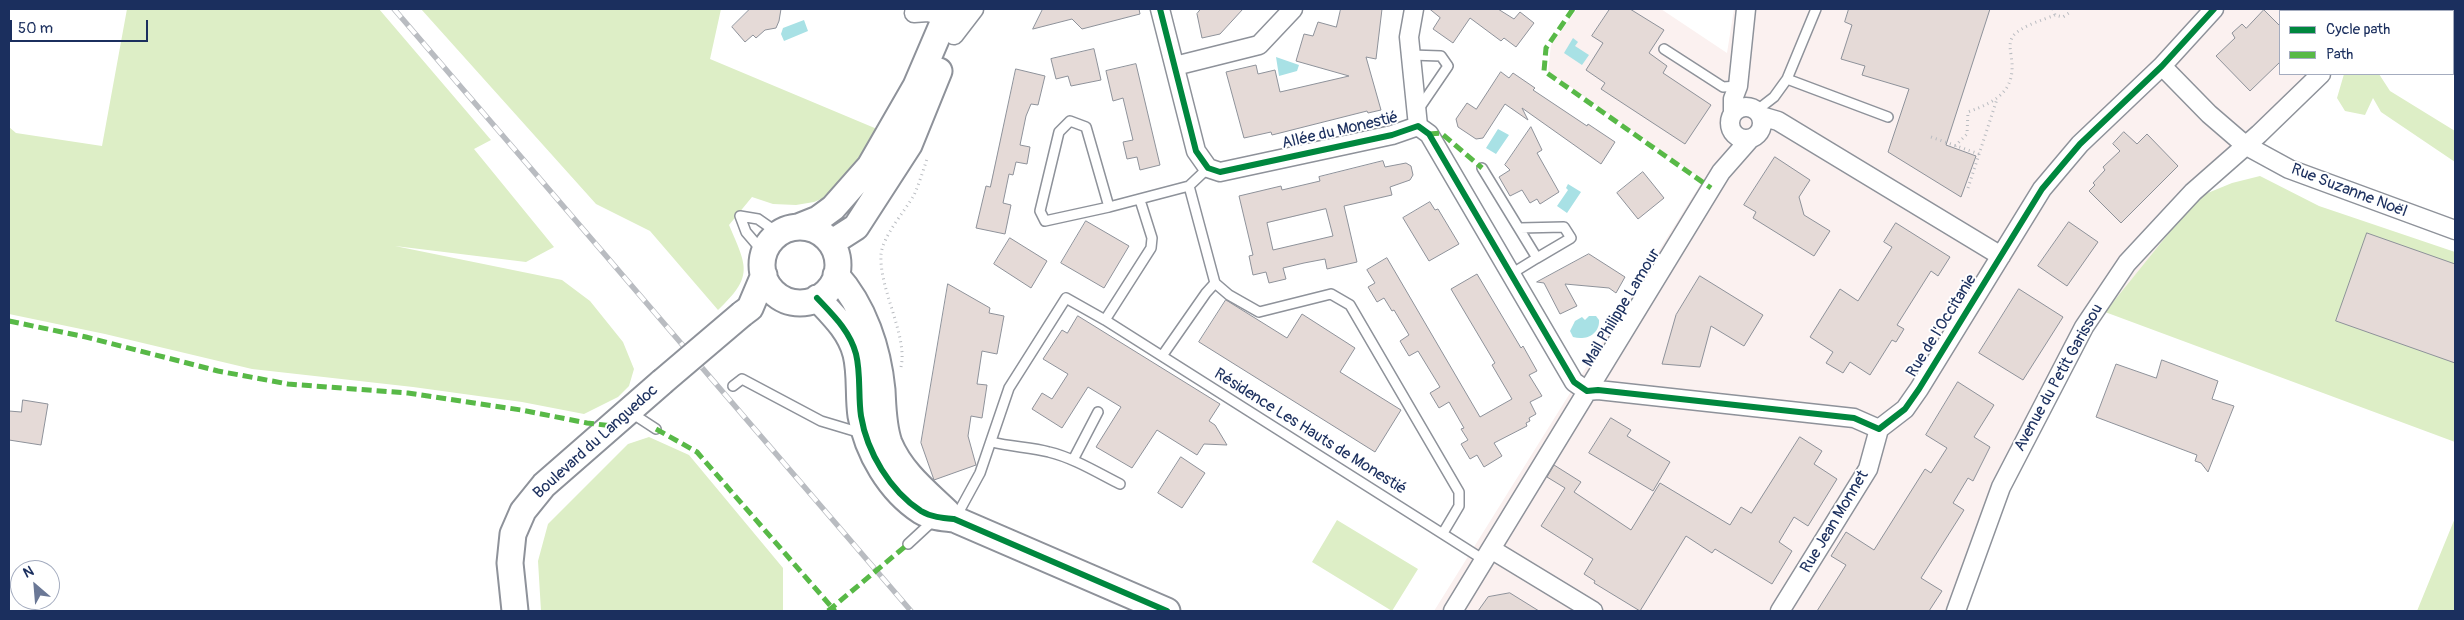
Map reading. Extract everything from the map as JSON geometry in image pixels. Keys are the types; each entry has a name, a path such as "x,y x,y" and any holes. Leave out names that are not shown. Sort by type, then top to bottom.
{"street":[{"path":"1175,66 1259,45 1293,9"},
{"path":"1414,9 1409,37 1417,119"},
{"path":"1746,9 1738,86 1733,100 1750,112 1762,127 1753,138"},
{"name":"Rue de l'Occitanie","path":"1880,429 1905,410 2042,189 2080,144 2162,66 2214,9"},
{"path":"1160,11 1196,151 1208,168"},
{"path":"831,243 856,228 909,145 943,14"},
{"path":"776,247 834,208 870,166 916,86 943,14"},
{"path":"2162,66 2209,114 2246,145"},
{"name":"Avenue du Petit Garissou","path":"1956,611 2001,487 2084,327 2127,263 2192,192 2246,145 2320,75"},
{"path":"1798,132 1776,130 1753,138 1740,138 1732,132 1730,122 1750,112 1778,120 1798,132 2001,256"},
{"name":"Allée du Monestié","path":"1208,168 1220,172 1392,135 1417,119 1429,134 1574,382 1587,392"},
{"name":"Mail Philippe Lamour","path":"1721,172 1732,132"},
{"name":"Mail Philippe Lamour","path":"1452,611 1721,172 1753,138"},
{"name":"Rue Suzanne Noël","path":"2246,145 2289,169 2455,230"},
{"path":"811,228 822,234 831,243 836,253 836,275 829,288 817,298 807,302 785,299 775,293 776,247 811,228"},
{"name":"Boulevard du Languedoc","path":"515,611 510,563 513,534 523,511 544,485 746,311 776,247"},
{"path":"836,275 845,285 874,344 882,388 884,425 889,443 899,461 914,481 946,518"},
{"path":"817,298 849,336 856,355 861,415 866,434 873,454 901,494 922,512 946,518 1168,611"},
{"path":"746,311 772,305 785,299"},
{"path":"1587,392 1598,390 1854,418 1880,429"},
{"name":"Rue Jean Monnet","path":"1780,611 1868,469 1880,429"},
{"path":"1487,554 1593,611"}],"lane":[{"path":"1750,112 1774,97 1787,79 1816,9"},
{"path":"1664,49 1723,87 1738,86"},
{"path":"1411,55 1441,56 1448,66 1417,119"},
{"path":"1787,79 1888,117"},
{"path":"1109,207 1086,127 1070,121 1059,132 1040,211 1046,221 1109,207 1140,200 1189,186 1208,168"},
{"path":"1482,168 1537,258"},
{"path":"1189,186 1215,283 1229,295 1259,312 1331,294 1350,305 1459,492 1459,506 1443,533"},
{"path":"1105,320 1151,248 1152,238 1140,200"},
{"path":"1511,274 1571,238 1564,227 1520,228"},
{"path":"1162,356 1215,283"},
{"name":"Résidence Les Hauts de Monestié","path":"908,544 946,518 980,473 1009,388 1066,298 1105,320 1443,533 1487,554"},
{"path":"734,386 742,379 821,421 866,434"},
{"path":"630,412 656,429"},
{"path":"1073,460 1098,412"},
{"path":"992,442 1016,448 1049,452 1073,460 1120,484"}],"path":[{"path":"2053,9 2055,15"},
{"path":"1955,146 1967,134 1968,112 2001,98 2012,79 2014,68 2010,44 2012,37 2018,32 2055,15 2063,17 2069,13 2068,9"},
{"path":"1968,188 1997,99"},
{"path":"1931,137 1978,154"},
{"path":"882,388 898,382 903,359 882,274 881,253 886,240 914,194 929,155"}],"shaded area":[{"path":"1577,9 1661,9 1727,53 1734,9 2381,9 2279,10 2279,75 2321,75 2214,178 2105,312 2026,443 1959,611 1434,611 1703,180 1548,71 1551,45"}],"green space":[{"path":"127,9 379,9 491,140 474,149 554,247 526,262 395,246 562,280 590,301 623,342 634,369 629,386 618,397 584,414 522,402 413,387 252,369 105,334 9,314 9,127 16,133 102,146"},
{"path":"421,9 721,9 710,59 877,129 878,138 837,192 814,202 796,205 773,204 752,197 729,225 743,261 742,279 730,298 718,310 650,231 596,204"},
{"path":"2344,75 2380,75 2390,91 2455,131 2455,162 2381,112 2373,98 2365,115 2345,111 2337,98"},
{"path":"2260,176 2319,206 2455,252 2455,442 2105,312 2198,197 2232,183"},
{"path":"649,437 689,455 783,568 783,611 541,611 538,561 548,524 628,444"},
{"path":"2455,518 2455,611 2417,611"},
{"path":"1337,520 1418,569 1392,611 1312,562"}],"water":[{"path":"804,20 808,31 784,41 781,34 783,28"},
{"path":"1573,38 1578,42 1575,46 1589,55 1582,65 1564,53"},
{"path":"1276,57 1299,65 1297,71 1279,76"},
{"path":"1498,129 1509,135 1496,154 1486,148"},
{"path":"1568,184 1581,192 1567,213 1557,206 1568,190 1566,188"},
{"path":"1589,316 1596,316 1599,320 1595,333 1583,338 1573,337 1570,331 1575,321 1582,317 1585,320"}],"building":[{"path":"750,9 781,9 776,28 765,30 756,38 753,35 745,42 732,27"},
{"path":"1043,9 1139,9 1140,14 1082,29 1072,19 1033,29"},
{"path":"1201,9 1243,9 1220,34 1202,38 1197,14"},
{"path":"1341,9 1382,9 1376,59 1366,57 1381,110 1368,113 1367,111 1272,135 1271,132 1244,138 1226,72 1256,65 1258,74 1275,70 1280,92 1349,76 1296,61 1304,34 1313,36 1318,22 1336,27"},
{"path":"1430,9 1498,9 1514,19 1520,12 1534,23 1516,47 1504,38 1501,41 1470,18 1453,43 1433,29 1440,18"},
{"path":"1610,9 1630,9 1664,30 1649,53 1667,66 1663,73 1711,105 1685,144 1601,89 1605,83 1586,70 1603,43 1592,36"},
{"path":"1849,9 1990,9 1946,145 1976,156 1961,197 1888,152 1909,89 1862,75 1865,66 1841,59 1852,25 1845,22"},
{"path":"2264,10 2279,25 2279,63 2250,91 2216,56 2235,38 2232,33 2242,24 2246,28"},
{"path":"1094,49 1101,80 1071,86 1068,76 1056,79 1051,59"},
{"path":"1136,64 1160,165 1140,170 1137,157 1127,159 1123,142 1133,140 1123,98 1113,101 1106,71"},
{"path":"1016,69 1045,76 1038,105 1031,104 1026,116 1020,145 1030,147 1027,164 1016,162 1013,175 1009,174 1003,203 1011,205 1005,234 976,228 986,186 990,187"},
{"path":"1501,72 1509,78 1513,73 1535,88 1533,90 1615,142 1601,164 1522,108 1528,120 1505,104 1483,138 1476,139 1458,127 1456,119 1467,103 1476,109"},
{"path":"1531,127 1542,150 1537,153 1559,192 1540,204 1537,199 1530,203 1522,190 1510,196 1499,177 1510,170 1505,165"},
{"path":"2124,132 2137,144 2147,134 2178,166 2121,223 2089,191 2095,185 2093,183 2105,170 2103,167 2120,151 2113,144"},
{"path":"1775,157 1810,180 1799,197 1804,215 1830,231 1814,256 1753,218 1756,212 1744,205"},
{"path":"1383,161 1385,167 1406,163 1411,166 1413,175 1410,180 1390,187 1392,195 1344,206 1357,262 1327,269 1325,259 1283,268 1286,279 1269,283 1266,272 1253,275 1249,256 1253,255 1239,196 1281,186 1282,190 1320,181 1319,177","holes":["1326,209 1333,236 1273,250 1267,223"]},
{"path":"1643,172 1664,198 1638,219 1617,193"},
{"path":"1430,202 1435,210 1438,209 1459,244 1429,261 1403,218"},
{"path":"1086,221 1129,246 1104,288 1061,263"},
{"path":"2069,222 2098,242 2067,286 2038,266"},
{"path":"1896,223 1950,257 1938,276 1931,271 1897,325 1904,329 1896,342 1892,340 1870,375 1850,362 1843,373 1826,363 1833,352 1810,337 1840,289 1858,301 1892,247 1884,242"},
{"path":"2367,233 2455,264 2455,363 2336,321"},
{"path":"1010,238 1047,261 1031,288 994,264"},
{"path":"1589,254 1625,277 1616,293 1609,288 1565,284 1577,306 1560,314 1544,283 1537,282"},
{"path":"1387,258 1480,417 1512,399 1492,365 1495,363 1451,289 1477,274 1521,348 1523,346 1537,371 1529,375 1542,396 1530,402 1536,414 1529,418 1530,421 1526,423 1527,426 1494,443 1502,456 1484,467 1477,455 1470,459 1461,444 1468,440 1461,429 1464,428 1449,402 1439,408 1430,393 1440,387 1418,351 1409,356 1400,341 1409,335 1394,310 1392,311 1384,298 1377,302 1368,287 1375,283 1367,270"},
{"path":"1700,276 1763,315 1744,346 1711,326 1700,367 1662,364 1676,315"},
{"path":"948,284 990,308 989,313 1004,316 997,354 982,351 977,384 987,385 982,418 971,416 968,436 976,465 934,480 921,443"},
{"path":"2019,289 2063,317 2023,380 1979,353"},
{"path":"1226,300 1287,338 1302,314 1355,348 1340,372 1401,410 1375,452 1199,342"},
{"path":"1078,316 1220,404 1209,421 1215,425 1227,445 1204,444 1197,455 1157,430 1132,468 1096,447 1121,407 1088,387 1062,428 1032,409 1042,393 1052,399 1068,374 1043,359 1062,330 1067,333"},
{"path":"2162,360 2218,381 2212,399 2234,406 2208,472 2201,463 2195,461 2197,455 2096,417 2116,364 2156,378"},
{"path":"1958,382 1994,405 1974,437 1990,447 1973,481 1968,478 1953,503 1964,510 1921,578 1942,591 1929,611 1817,611 1846,565 1831,556 1846,532 1874,550 1925,469 1931,473 1947,448 1926,435"},
{"path":"23,400 48,404 41,445 9,440 9,411 21,412"},
{"path":"1611,418 1631,430 1627,436 1670,462 1653,491 1589,453"},
{"path":"1800,437 1822,451 1814,464 1837,479 1808,526 1794,517 1779,542 1792,551 1772,584 1715,549 1712,553 1686,536 1640,611 1594,583 1595,581 1584,574 1593,559 1541,526 1565,488 1547,477 1554,465 1581,482 1574,492 1631,530 1660,483 1730,525 1741,507 1751,513"},
{"path":"1181,457 1205,473 1182,508 1158,493"},
{"path":"1510,593 1539,611 1478,611 1488,597"}],"railway":[{"path":"394,9 911,611"}],"marked path":[{"path":"1573,9 1546,48 1544,71 1711,188"},
{"path":"1429,134 1441,133 1482,168"},
{"path":"9,321 86,337 218,371 288,384 408,393 613,426"},
{"path":"656,429 697,452 835,611"},
{"path":"828,611 908,544"}],"cycle path":[{"path":"1160,9 1196,151 1208,168 1220,172 1392,135 1418,126 1429,134 1574,382 1587,391 1598,390 1854,418 1879,429 1905,409 1919,389 2042,189 2080,144 2162,66 2214,9"},
{"path":"817,298 850,338 856,354 861,416 874,457 890,482 910,503 925,513 954,519 1167,611"}]}
